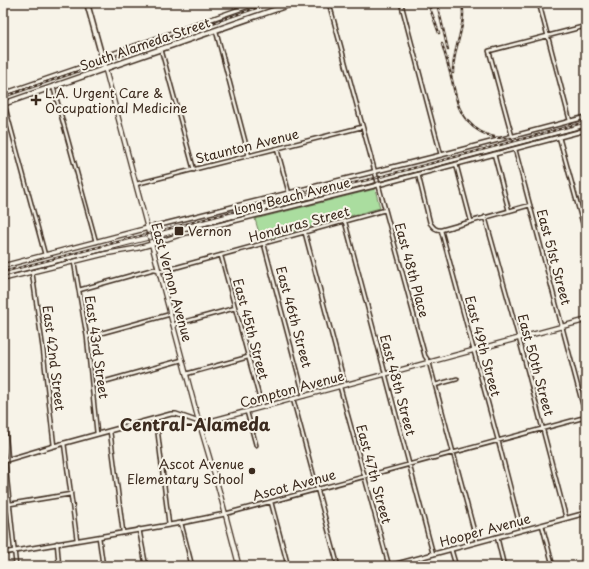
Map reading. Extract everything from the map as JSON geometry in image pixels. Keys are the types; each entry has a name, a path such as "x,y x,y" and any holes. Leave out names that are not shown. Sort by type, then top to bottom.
{"main road":[{"name":"East Vernon Avenue","path":"87,3 239,566"},
{"name":"South Alameda Street","path":"3,104 294,3"},
{"name":"Long Beach Avenue","path":"3,266 148,228"},
{"name":"Long Beach Avenue","path":"3,279 152,244"},
{"name":"Compton Avenue","path":"199,422 207,422 247,412 586,320"}],"street":[{"name":"South Alameda Street","path":"3,94 96,62 115,53 257,3"},
{"name":"East 48th Place","path":"329,3 425,356 429,362 478,542"},
{"path":"401,3 441,155"},
{"path":"539,3 570,121"},
{"path":"582,3 586,19"},
{"path":"512,136 489,51 586,26"},
{"path":"216,30 249,156"},
{"path":"161,49 194,170"},
{"path":"53,86 96,242"},
{"path":"3,104 45,255"},
{"name":"Long Beach Avenue","path":"148,228 441,155 586,117"},
{"name":"Staunton Avenue","path":"136,184 362,127"},
{"name":"Long Beach Avenue","path":"152,244 186,233 378,185 586,130"},
{"path":"559,137 586,235"},
{"path":"277,149 289,192"},
{"name":"East 51st Street","path":"515,149 586,417"},
{"path":"494,154 509,211"},
{"path":"456,164 471,221"},
{"name":"East 49th Street","path":"418,174 430,222 433,228 441,230 521,530"},
{"path":"441,230 530,205"},
{"name":"Honduras Street","path":"79,290 154,269 163,271 221,256 385,210"},
{"name":"East 50th Street","path":"485,217 566,518"},
{"name":"East 48th Street","path":"345,222 432,554"},
{"path":"305,233 346,385"},
{"name":"East 46th Street","path":"264,244 304,396"},
{"name":"East 45th Street","path":"221,256 262,407"},
{"name":"East 43rd Street","path":"74,262 87,337 97,434"},
{"name":"East 42nd Street","path":"32,272 44,349 54,446"},
{"path":"174,325 235,308"},
{"path":"87,337 171,314"},
{"path":"186,374 248,357"},
{"path":"92,385 183,360"},
{"path":"435,385 457,379"},
{"name":"East 47th Street","path":"340,387 389,566"},
{"path":"294,399 338,566"},
{"path":"3,405 6,461 16,566"},
{"path":"247,412 256,445"},
{"name":"Compton Avenue","path":"6,461 64,443 173,414 199,422"},
{"name":"Ascot Avenue","path":"3,552 181,523 226,514 586,417"},
{"path":"156,418 169,525"},
{"path":"110,431 123,532"},
{"path":"64,443 77,540"},
{"path":"10,504 71,494"},
{"path":"271,502 288,566"},
{"name":"Hooper Avenue","path":"389,566 586,513"},
{"path":"181,523 192,566"},
{"path":"542,525 553,566"},
{"path":"139,529 146,566"},
{"path":"99,536 103,566"},
{"path":"497,537 504,566"},
{"path":"57,543 59,566"},
{"path":"451,549 456,566"},
{"path":"416,559 418,566"}],"green space":[{"path":"375,189 380,208 261,240 255,219"}],"tram line":[{"path":"3,277 378,182 586,127"}],"railway":[{"path":"115,58 271,3"},
{"path":"428,3 439,33"},
{"path":"437,3 448,50"},
{"path":"453,73 453,64 463,21 462,3"},
{"path":"442,44 457,101 463,115 480,132 495,137 511,138"},
{"path":"3,97 88,68"},
{"path":"3,272 270,202 376,178 586,122"}],"place":[{"name":"L.A. Urgent Care & Occupational Medicine","path":"36,100"},
{"name":"Vernon","path":"179,231"},
{"name":"Ascot Avenue Elementary School","path":"252,471"}],"district":[{"name":"Central-Alameda","path":"195,425"}]}
